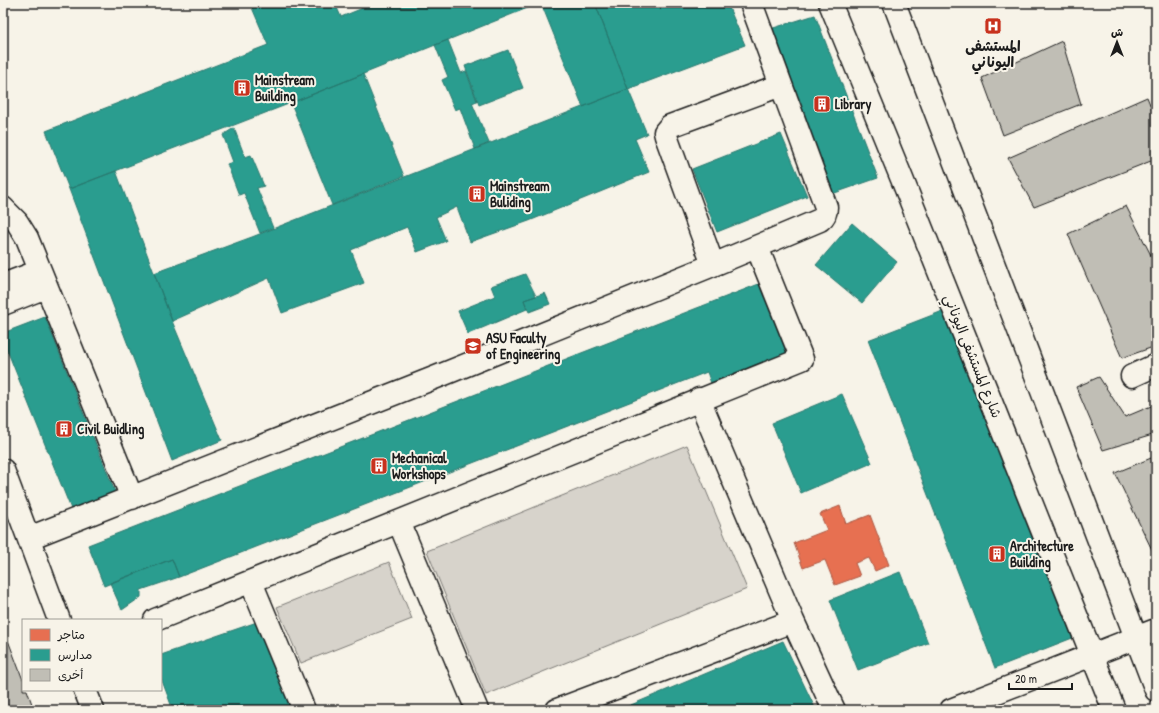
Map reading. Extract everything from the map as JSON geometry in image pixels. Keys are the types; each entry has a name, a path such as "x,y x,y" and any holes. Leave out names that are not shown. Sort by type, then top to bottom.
{"street":[{"path":"29,538 713,266 820,220 824,217 826,207 751,3"},
{"name":"شارع المستشفى اليوناني","path":"830,3 902,179 1114,710"},
{"path":"894,3 1156,690"},
{"path":"713,266 665,132 670,126 781,85"},
{"path":"3,208 17,222 27,238 132,498"},
{"path":"158,619 699,399 802,359 757,247"},
{"path":"3,285 43,279"},
{"path":"3,304 43,279"},
{"path":"1132,376 1156,365"},
{"path":"699,399 793,621 834,710"},
{"path":"3,470 59,619"},
{"path":"399,522 477,710"},
{"path":"250,582 304,710"},
{"path":"557,710 793,621"},
{"path":"951,710 1156,630"},
{"path":"85,691 93,710"}],"shaded area":[{"path":"687,445 747,589 486,695 427,551"},
{"path":"389,562 412,619 301,663 277,607"}],"building: متاجر":[{"path":"840,506 846,524 870,515 889,565 875,571 869,558 855,563 860,576 835,585 825,560 803,568 794,543 827,530 820,514"}],"building: مدارس":[{"name":"Mainstream Building","path":"250,3 335,3 341,17 375,3 540,3 291,103 69,189 46,131 268,45"},
{"path":"541,3 595,3 628,89 583,107"},
{"path":"595,3 727,3 745,45 628,89"},
{"name":"Library","path":"815,15 878,178 829,195 767,30"},
{"path":"448,40 461,73 466,71 477,101 472,103 489,143 475,149 460,108 455,110 442,80 448,77 435,45"},
{"path":"508,50 523,88 479,105 465,66"},
{"path":"363,74 404,176 332,205 291,103"},
{"name":"Mainstream Buliding","path":"628,89 647,134 635,139 649,172 529,221 470,242 457,207 436,217 446,241 417,252 407,227 351,250 364,283 282,313 269,278 172,321 154,273 252,237"},
{"path":"234,128 245,157 251,155 264,186 257,188 273,228 260,233 244,193 239,195 227,164 233,162 223,135"},
{"path":"781,134 807,196 717,232 692,169"},
{"path":"116,171 172,321 222,440 172,461 69,189"},
{"path":"852,223 897,262 862,303 816,265"},
{"path":"525,274 536,296 524,300 527,309 468,334 458,311 495,296 491,286"},
{"name":"Mechanical Workshops","path":"764,282 793,355 712,386 707,372 179,577 172,559 104,586 88,545"},
{"path":"545,293 550,304 529,312 524,300"},
{"name":"Architecture Building","path":"948,309 1075,637 995,668 868,340"},
{"name":"Civil Buidling","path":"45,317 115,492 71,509 3,340 3,333"},
{"path":"842,394 872,463 801,493 772,423"},
{"path":"172,559 179,577 141,590 141,597 122,610 110,583"},
{"path":"900,572 928,643 858,670 830,600"},
{"path":"257,622 293,710 173,710 162,681 162,655"},
{"path":"783,641 816,710 619,710"}],"building: أخرى":[{"path":"1062,41 1081,104 1003,135 982,78"},
{"path":"1147,97 1156,119 1156,159 1034,207 1008,158"},
{"path":"1126,206 1156,265 1156,346 1122,358 1068,234"},
{"path":"1099,377 1125,417 1156,404 1156,434 1103,450 1076,387"},
{"path":"1156,456 1156,558 1115,473"},
{"path":"3,627 22,677 22,691 27,691 34,710 3,710"}],"place":[{"name":"المستشفى اليوناني","path":"993,26"},
{"name":"Mainstream Building","path":"242,88"},
{"name":"Library","path":"822,104"},
{"name":"Mainstream Buliding","path":"477,194"},
{"name":"ASU Faculty of Engineering","path":"473,346"},
{"name":"Civil Buidling","path":"64,429"},
{"name":"Mechanical Workshops","path":"379,466"},
{"name":"Architecture Building","path":"997,554"}]}
